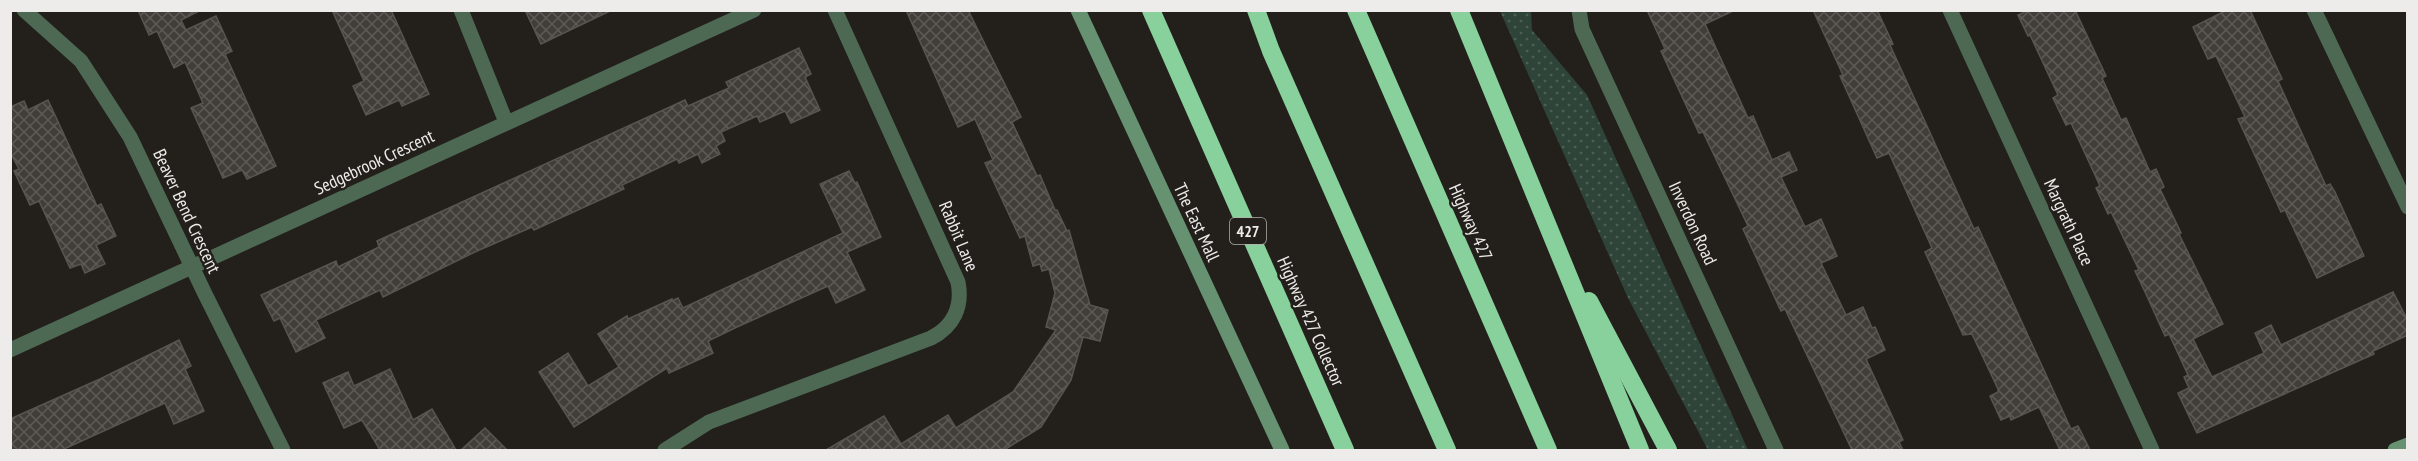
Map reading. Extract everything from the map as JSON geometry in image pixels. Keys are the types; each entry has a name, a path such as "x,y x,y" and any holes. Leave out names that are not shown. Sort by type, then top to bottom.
{"highway":[{"name":"Highway 427 Collector","path":"1151,10 1345,450"},
{"path":"1248,10 1271,51"},
{"path":"1256,10 1271,51 1447,450"},
{"name":"Highway 427","path":"1356,10 1548,450"},
{"path":"1460,10 1640,450"},
{"path":"1534,194 1668,450"}],"main road":[{"name":"The East Mall","path":"1078,10 1281,450"},
{"path":"2395,450 2408,445"}],"street":[{"name":"Beaver Bend Crescent","path":"24,10 81,61 130,137 173,223 192,268 283,450"},
{"path":"461,10 506,122"},
{"name":"Sedgebrook Crescent","path":"10,350 754,10"},
{"name":"Rabbit Lane","path":"665,450 709,422 931,338 945,329 955,316 960,299 958,282 836,10"},
{"name":"Inverdon Road","path":"1579,10 1582,29 1776,450"},
{"name":"Margrath Place","path":"1950,10 2152,450"},
{"path":"2314,10 2408,207"}],"green space":[{"path":"1500,11 1531,11 1532,30 1587,95 1748,450 1708,450 1628,298"}],"building":[{"path":"138,10 201,10 181,20 186,30 216,16 232,51 225,54 276,166 247,179 242,170 223,178 191,108 203,103 185,62 174,68 157,31 149,35"},
{"path":"332,10 391,10 429,94 402,106 399,100 366,115 353,86 364,81"},
{"path":"525,10 612,10 541,44"},
{"path":"906,10 968,10 1021,117 1012,122 1037,176 1040,175 1055,210 1067,231 1069,230 1090,305 1108,310 1100,341 1083,337 1071,380 1041,427 1004,450 826,450 884,416 901,444 948,415 956,428 1013,392 1056,330 1046,327 1055,293 1049,269 1042,271 1040,264 1033,266 1025,236 1020,238 985,163 993,160 975,119 958,127"},
{"path":"1647,10 1735,10 1705,24 1748,118 1753,116 1772,160 1789,152 1797,170 1781,177 1805,227 1821,219 1837,256 1821,263 1846,315 1863,307 1872,328 1875,327 1885,350 1866,359 1903,440 1899,442 1903,450 1852,450 1785,309 1781,311 1743,229 1748,226 1703,132 1699,133 1661,51 1665,49"},
{"path":"1813,10 1877,10 1893,44 1890,45 1974,229 1978,227 2071,429 2078,426 2090,450 2060,450 2039,407 2011,420 2010,416 2001,420 1990,396 1998,392 1998,389 1972,334 1963,335 1925,252 1932,248 1889,153 1877,158"},
{"path":"2029,10 2075,10 2106,76 2102,78 2121,120 2126,118 2150,172 2156,169 2164,187 2160,189 2181,233 2179,234 2223,324 2193,339 2212,377 2264,353 2255,333 2271,325 2281,345 2393,292 2408,321 2408,335 2373,351 2374,354 2197,433 2178,393 2189,388 2184,377 2188,375 2169,334 2165,336 2135,271 2139,270 2111,212 2108,214 2096,188 2100,186 2071,123 2066,125 2053,98 2058,95 2018,15"},
{"path":"2227,10 2250,10 2282,79 2278,81 2326,186 2330,184 2335,192 2364,256 2317,278 2285,210 2281,212 2238,119 2245,117 2216,56 2208,59 2193,27"},
{"path":"799,48 811,74 805,77 820,110 791,123 785,111 760,122 757,116 721,132 725,141 716,146 720,154 702,163 698,154 679,163 677,159 622,185 624,189 534,230 532,227 477,251 383,297 380,290 316,320 325,338 296,352 280,318 274,321 261,295 336,261 338,267 379,247 377,241 685,100 688,106 729,88 726,82"},
{"path":"48,100 97,206 101,204 116,236 96,245 105,264 85,273 81,264 70,268 39,201 30,205 14,171 19,169 10,152 10,107 24,101 28,110"},
{"path":"849,171 855,183 857,182 881,237 847,252 865,290 836,303 828,286 737,327 708,341 713,353 669,373 667,368 574,427 539,372 568,353 588,386 619,367 598,334 627,316 628,319 678,298 683,308 843,233 820,184"},
{"path":"179,340 191,366 185,369 204,411 174,424 165,403 62,450 10,450 10,419 100,379"},
{"path":"390,369 413,420 432,409 456,450 380,450 362,420 344,428 323,383 348,372 354,386"},
{"path":"485,428 507,450 461,450"}]}
